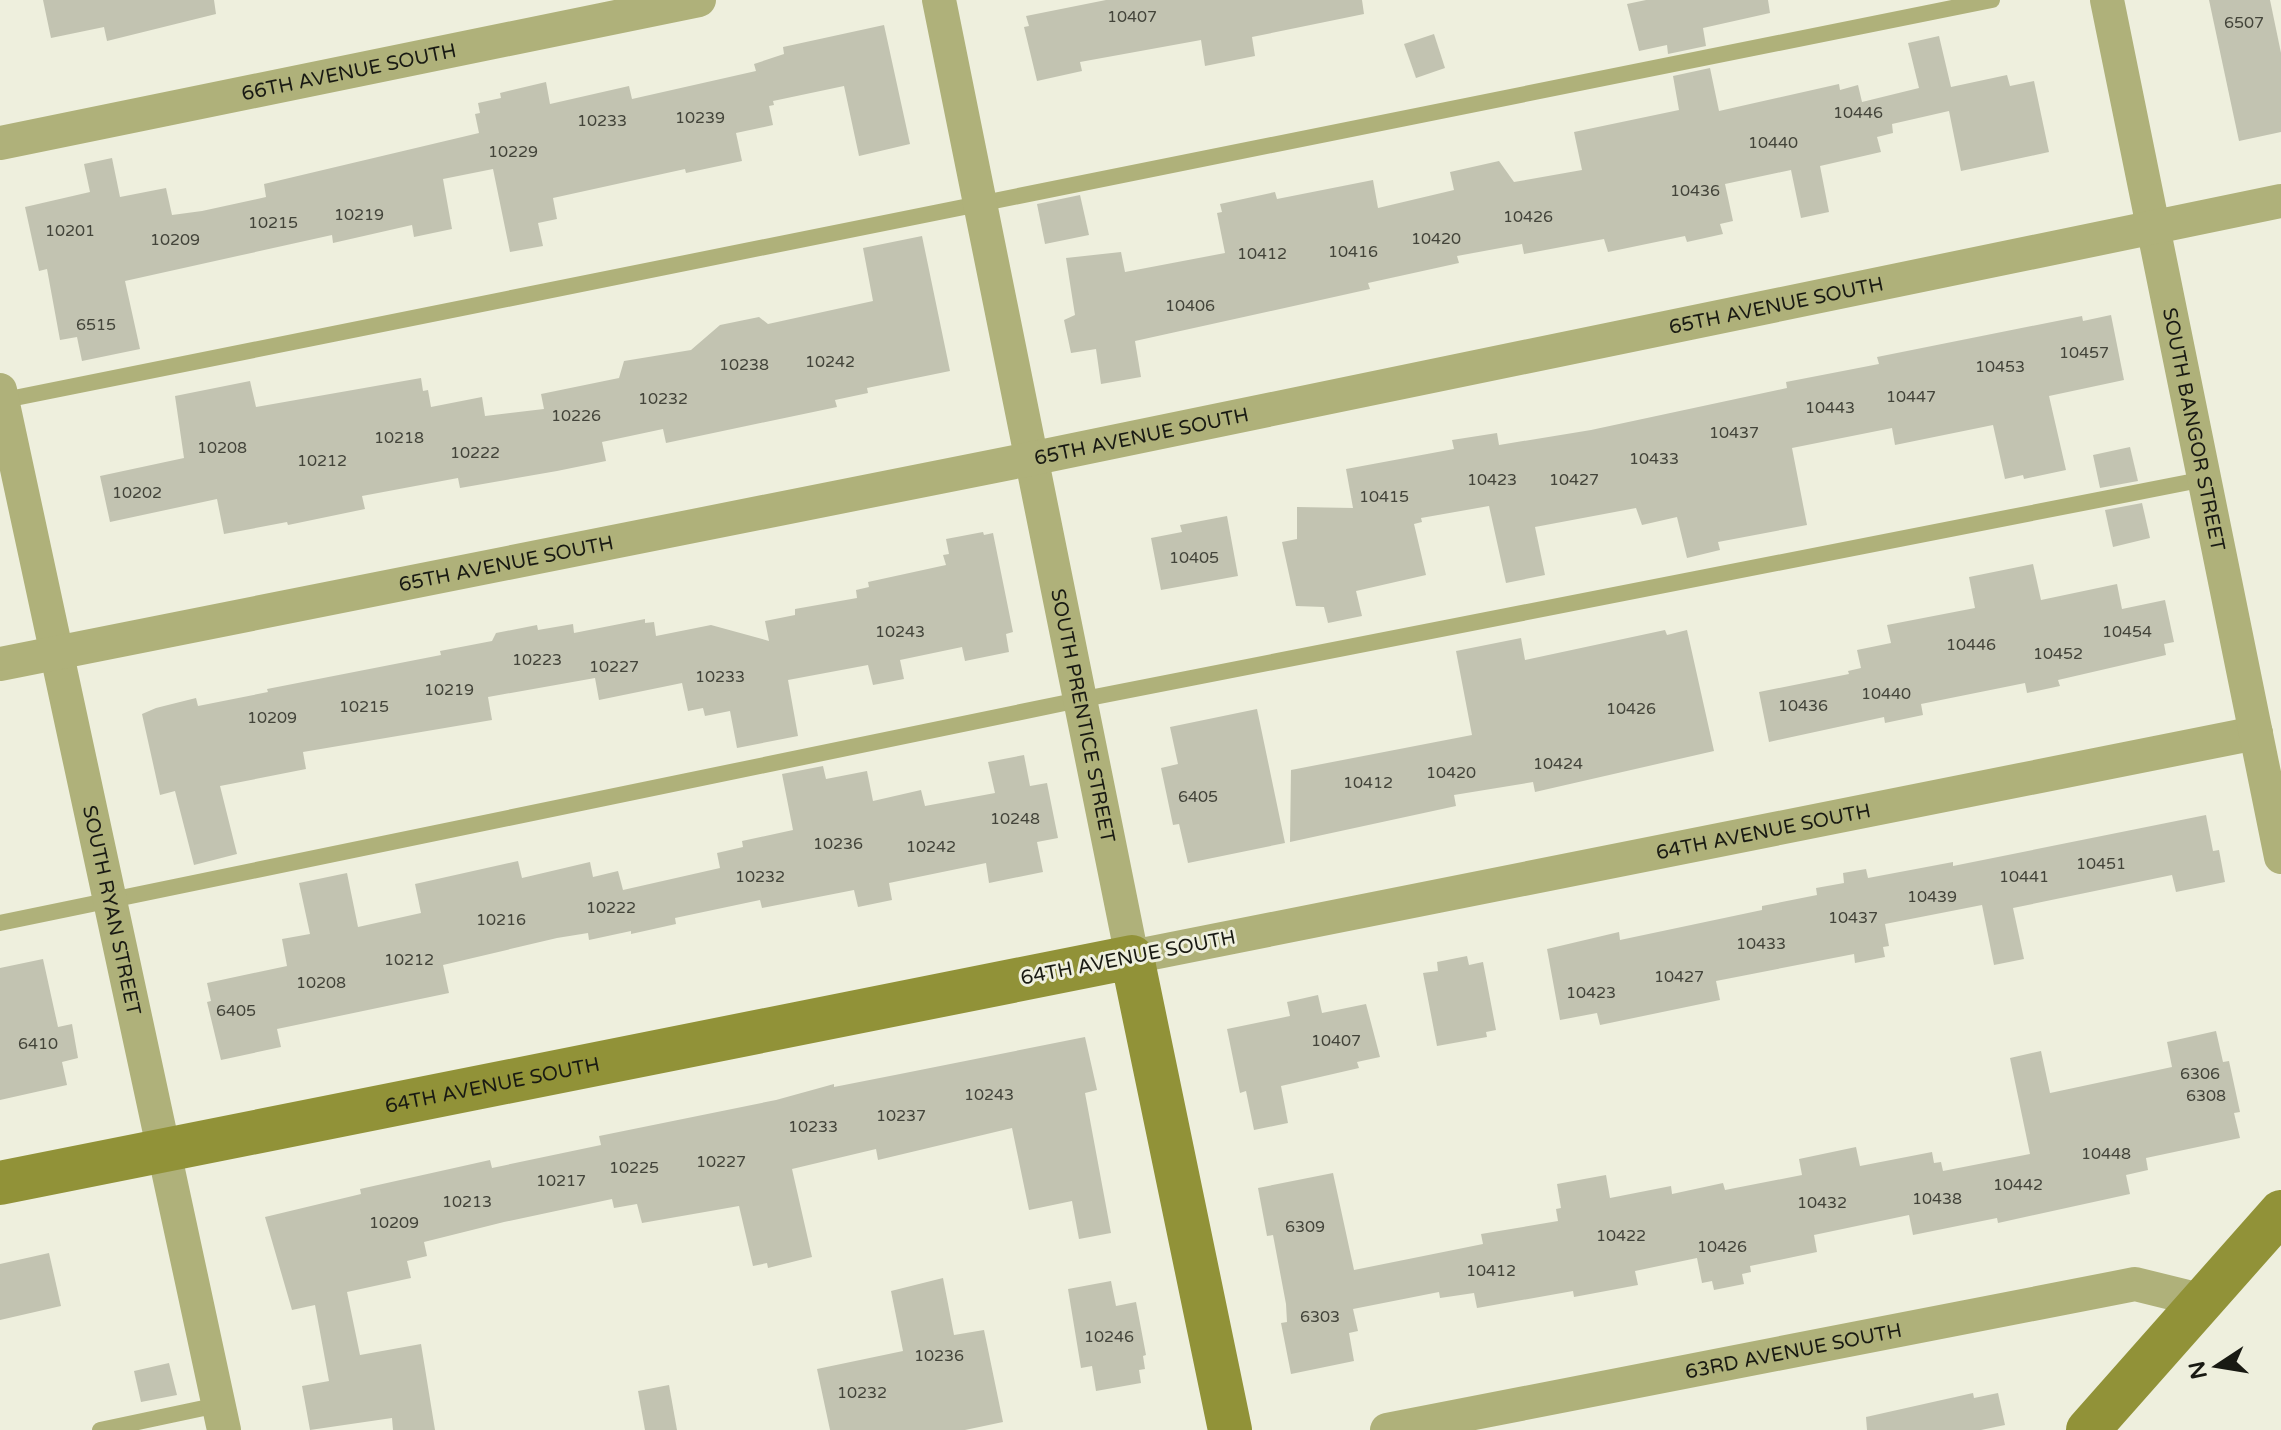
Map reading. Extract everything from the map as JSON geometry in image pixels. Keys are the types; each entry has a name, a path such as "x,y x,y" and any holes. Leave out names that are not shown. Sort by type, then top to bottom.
{"street":[{"name":"66TH AVENUE SOUTH","path":"0,143 699,0"},
{"name":"SOUTH PRENTICE STREET","path":"939,0 1230,1430"},
{"name":"SOUTH BANGOR STREET","path":"2107,0 2281,857"},
{"name":"65TH AVENUE SOUTH","path":"0,664 1030,459 2281,201"},
{"name":"SOUTH RYAN STREET","path":"1,397 221,1418"},
{"name":"64TH AVENUE SOUTH","path":"0,1183 2256,733"},
{"path":"2088,1430 2281,1212"},
{"name":"63RD AVENUE SOUTH","path":"1387,1430 2135,1284 2200,1300"}],"lane":[{"path":"1,397 1992,0"},
{"path":"0,923 1079,700 2205,479"},
{"path":"100,1430 221,1418"}],"building":[{"path":"43,0 214,0 216,14 107,41 104,27 51,38"},
{"path":"1106,0 1362,0 1364,14 1252,37 1255,56 1205,66 1201,40 1080,62 1082,71 1037,81 1024,27 1029,26 1026,16"},
{"path":"1646,0 1768,0 1770,13 1703,28 1706,46 1668,54 1667,45 1639,51 1627,4"},
{"path":"2209,0 2270,0 2281,53 2281,132 2239,141"},
{"path":"884,25 910,144 859,156 844,86 773,101 774,105 769,106 773,125 736,133 742,161 686,173 685,169 553,198 557,219 538,223 543,246 510,252 493,169 443,179 452,229 414,237 412,225 333,243 332,235 125,281 140,349 82,361 77,337 60,340 47,269 39,271 25,207 90,192 84,164 112,158 120,197 166,188 172,215 202,211 266,197 264,184 479,133 475,114 480,113 478,103 501,98 500,93 546,82 550,104 629,86 632,99 756,71 754,64 784,54 783,47"},
{"path":"1434,34 1445,68 1416,78 1404,44"},
{"path":"1939,36 1951,87 2007,75 2010,86 2034,81 2049,152 1961,171 1949,111 1892,124 1893,133 1877,137 1881,152 1820,166 1829,212 1801,218 1791,170 1725,184 1733,221 1720,224 1723,234 1687,242 1685,236 1608,252 1604,239 1524,254 1522,244 1457,256 1459,263 1368,283 1370,289 1135,341 1141,377 1101,384 1096,349 1071,353 1064,320 1075,315 1066,258 1121,252 1125,272 1225,253 1217,213 1222,212 1220,204 1275,192 1277,199 1373,180 1378,208 1454,190 1450,172 1499,161 1514,182 1582,170 1574,132 1679,110 1673,76 1710,68 1719,111 1839,84 1840,90 1858,85 1862,102 1919,88 1908,43"},
{"path":"1080,195 1089,235 1045,244 1037,204"},
{"path":"922,236 950,371 867,388 868,393 835,400 837,407 666,443 663,429 602,442 606,461 460,488 458,478 362,496 365,509 288,525 287,522 224,534 217,499 110,522 100,476 184,458 175,396 250,381 256,407 421,378 423,391 428,390 431,407 482,397 485,416 544,409 541,394 619,378 624,361 691,350 720,325 759,317 768,324 873,301 863,248"},
{"path":"2111,315 2124,380 2049,396 2066,470 2024,479 2023,475 2005,479 1993,425 1895,445 1892,428 1792,448 1807,525 1718,542 1720,550 1687,558 1677,517 1642,525 1636,508 1535,527 1545,575 1506,583 1489,506 1421,518 1422,522 1414,524 1426,575 1356,591 1362,616 1328,623 1324,607 1296,606 1282,542 1297,539 1297,507 1353,508 1346,469 1454,449 1452,440 1497,433 1499,445 1591,430 1787,388 1786,382 1879,364 1877,357 2082,316 2083,321"},
{"path":"2130,447 2138,481 2100,488 2093,455"},
{"path":"2142,503 2150,538 2113,547 2105,510"},
{"path":"1227,516 1238,576 1161,590 1151,538 1182,532 1180,525"},
{"path":"983,532 984,535 993,533 1013,632 1006,634 1009,652 965,661 962,647 900,660 904,679 873,685 868,665 788,680 798,736 737,748 730,711 705,716 703,708 688,711 682,683 599,700 595,678 488,697 492,720 303,752 306,769 220,786 237,854 194,865 175,791 160,795 142,714 156,708 196,698 198,706 268,692 267,689 441,655 440,651 492,641 496,633 537,625 538,630 573,624 574,633 645,619 645,623 654,622 656,636 711,625 769,641 765,621 795,615 795,609 857,598 856,590 869,587 868,582 946,565 943,555 949,554 946,539"},
{"path":"2033,564 2041,600 2117,584 2122,609 2165,600 2174,642 2164,644 2166,655 2058,680 2060,686 2027,693 2025,683 1921,704 1923,715 1885,723 1884,717 1769,742 1759,692 1849,674 1848,671 1861,668 1857,650 1891,643 1887,625 1975,608 1969,577"},
{"path":"1665,630 1667,635 1687,630 1714,751 1535,792 1533,782 1454,795 1456,806 1290,842 1291,770 1472,735 1456,651 1521,638 1525,660"},
{"path":"1257,709 1285,843 1188,863 1179,824 1173,825 1161,768 1178,764 1170,727"},
{"path":"1024,755 1030,786 1047,783 1058,838 1037,842 1043,872 989,883 986,863 889,883 892,900 858,907 854,890 762,908 760,900 675,918 676,924 631,934 631,931 589,940 588,933 557,938 443,965 449,993 277,1029 281,1047 221,1060 207,1002 211,1001 207,983 287,966 282,939 310,934 299,883 347,873 358,927 421,913 415,884 518,861 522,878 590,862 593,877 618,871 623,890 720,868 717,853 743,847 742,841 793,830 782,774 823,766 826,779 867,771 873,801 921,790 925,806 995,793 988,762"},
{"path":"2206,815 2213,851 2219,850 2225,882 2176,892 2172,875 2013,908 2024,959 1994,965 1982,905 1885,924 1889,946 1883,947 1885,957 1855,963 1854,954 1716,981 1720,1000 1600,1025 1597,1013 1560,1020 1547,949 1619,932 1620,940 1762,910 1762,906 1817,895 1816,888 1844,883 1843,873 1866,869 1868,878 1953,862 1953,866"},
{"path":"1467,956 1469,965 1483,962 1496,1030 1486,1032 1487,1037 1437,1046 1423,973 1438,971 1437,962"},
{"path":"43,959 58,1027 72,1024 78,1058 62,1062 67,1085 0,1100 0,968"},
{"path":"1318,995 1322,1013 1366,1004 1380,1057 1357,1062 1359,1068 1281,1086 1288,1123 1254,1130 1246,1091 1240,1093 1227,1029 1290,1016 1287,1002"},
{"path":"2216,1031 2223,1062 2229,1061 2240,1112 2234,1113 2240,1138 2146,1158 2148,1170 2126,1175 2130,1194 1998,1223 1997,1218 1913,1235 1909,1215 1814,1235 1817,1252 1750,1266 1751,1272 1742,1274 1744,1284 1714,1290 1712,1281 1702,1283 1697,1258 1635,1271 1638,1285 1574,1297 1573,1291 1477,1308 1474,1293 1440,1298 1439,1292 1353,1309 1358,1331 1349,1333 1354,1361 1291,1374 1281,1323 1287,1322 1286,1304 1273,1235 1267,1236 1258,1188 1333,1173 1354,1270 1483,1244 1481,1234 1558,1221 1556,1209 1561,1208 1557,1184 1606,1175 1610,1198 1671,1186 1672,1194 1723,1183 1725,1190 1802,1175 1799,1159 1856,1147 1860,1166 1932,1152 1934,1163 1941,1162 1943,1171 2030,1154 2010,1058 2041,1051 2050,1093 2172,1067 2167,1042"},
{"path":"1085,1037 1097,1090 1085,1093 1111,1233 1079,1239 1072,1201 1029,1210 1012,1128 878,1160 876,1149 792,1169 812,1257 768,1268 767,1263 753,1266 739,1206 642,1223 637,1204 614,1208 612,1199 504,1222 424,1242 427,1256 407,1261 411,1278 347,1292 360,1355 421,1344 435,1430 393,1430 392,1418 310,1430 302,1386 329,1381 315,1305 292,1310 265,1217 361,1194 360,1189 490,1160 492,1168 601,1145 599,1136 776,1100 834,1084 834,1087"},
{"path":"49,1253 61,1306 0,1320 0,1264"},
{"path":"943,1278 954,1335 984,1330 1003,1422 965,1430 830,1430 817,1369 903,1351 891,1291"},
{"path":"1111,1281 1116,1306 1136,1302 1146,1355 1143,1356 1145,1369 1139,1370 1141,1383 1096,1391 1092,1366 1081,1368 1068,1289"},
{"path":"169,1363 177,1395 141,1402 134,1371"},
{"path":"669,1385 677,1430 645,1430 638,1391"},
{"path":"1973,1393 1974,1398 1998,1393 2005,1425 1981,1430 1867,1430 1866,1417"}]}
